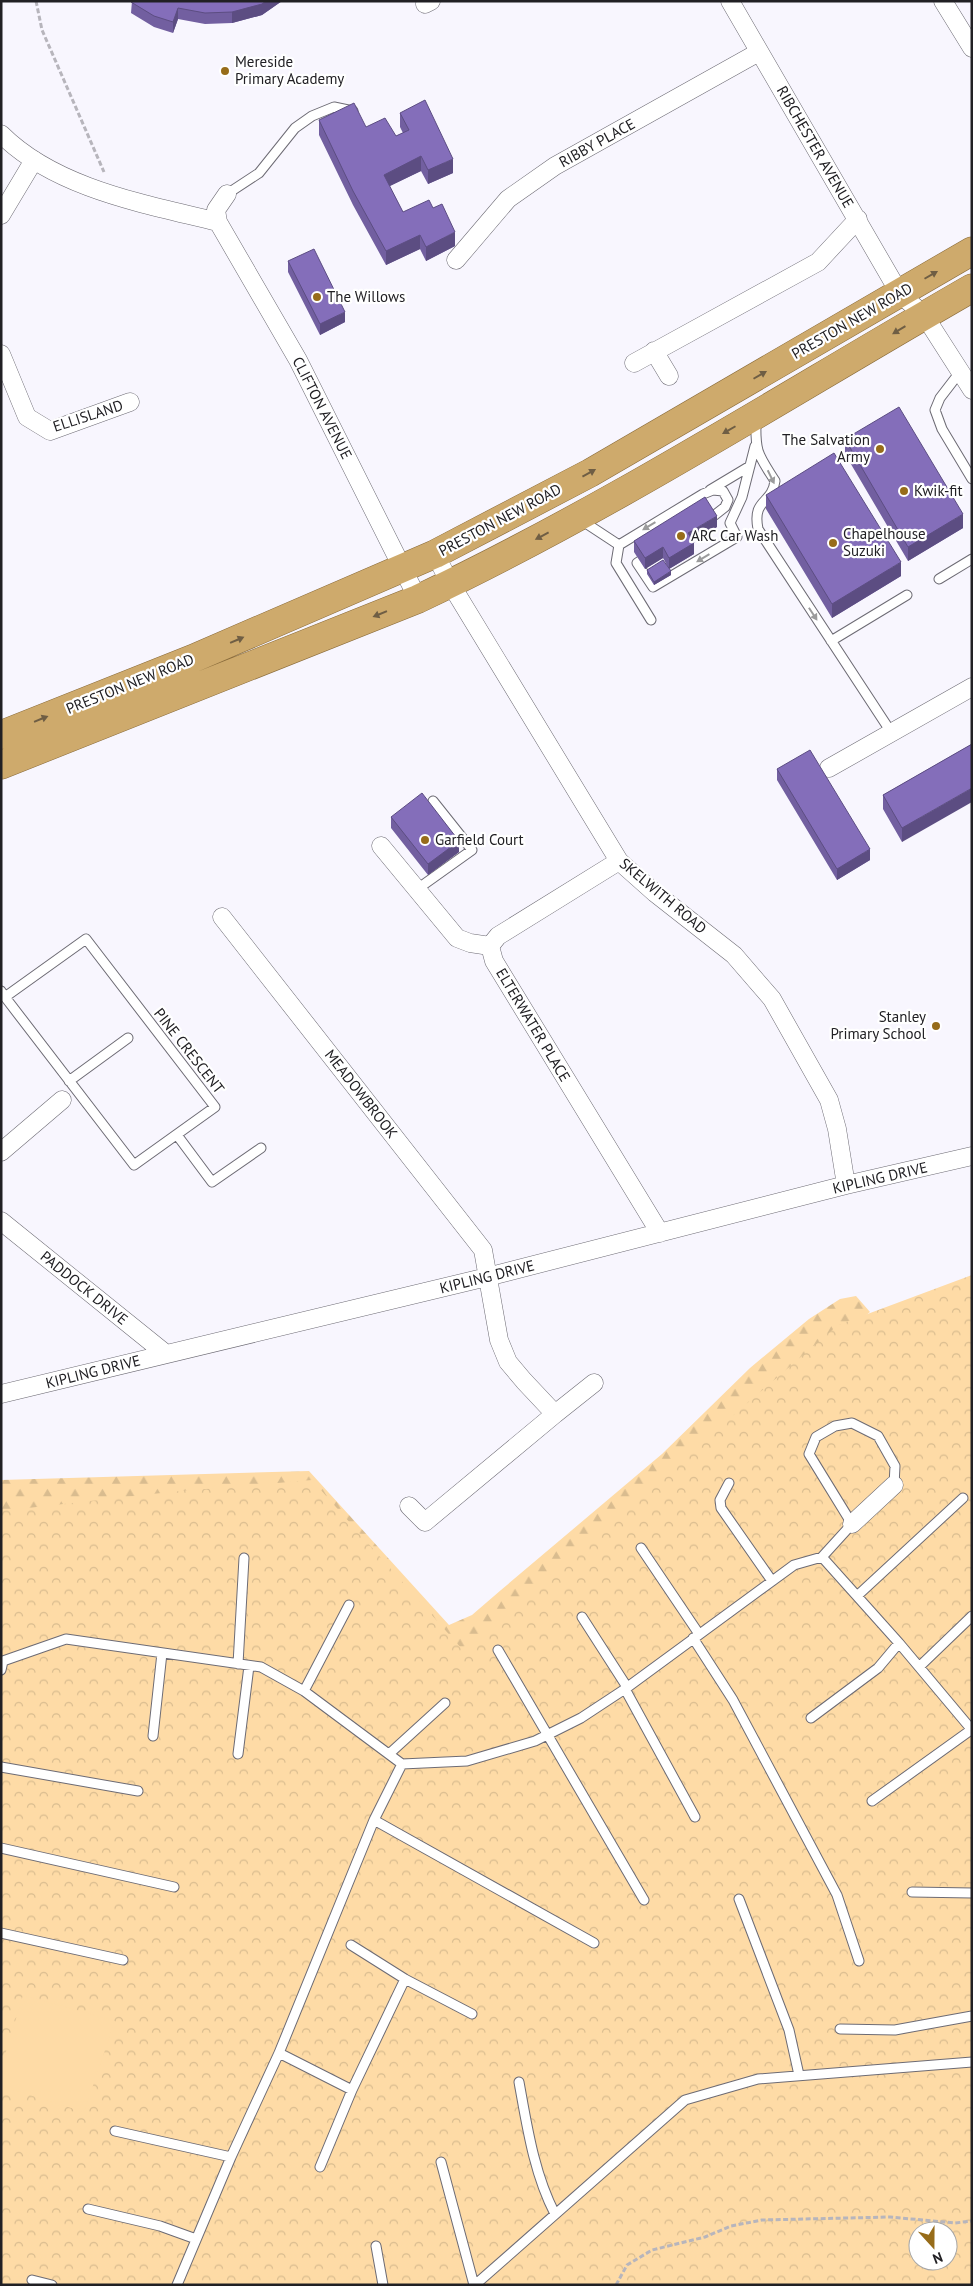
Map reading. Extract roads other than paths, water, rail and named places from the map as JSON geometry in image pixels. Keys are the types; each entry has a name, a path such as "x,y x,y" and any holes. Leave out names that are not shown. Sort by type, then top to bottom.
{"highway":[{"name":"PRESTON NEW ROAD","path":"1,735 192,659 435,554 590,473 972,251"},
{"name":"PRESTON NEW ROAD","path":"1,765 418,599 577,516 756,415 972,288"}],"street":[{"name":"RIBCHESTER AVENUE","path":"730,1 900,294 924,315 972,390"},
{"path":"943,1 972,48"},
{"name":"RIBBY PLACE","path":"456,260 508,199 555,166 760,52"},
{"path":"1,134 34,160 114,196 218,222 216,210 227,194"},
{"path":"1,215 34,160"},
{"path":"634,363 818,262 858,219"},
{"name":"CLIFTON AVENUE","path":"218,222 298,360 418,599"},
{"path":"654,351 669,376"},
{"name":"ELLISLAND","path":"1,354 27,417 50,431 130,402"},
{"name":"SKELWITH ROAD","path":"435,554 450,583 619,861 655,893 734,955 772,999 829,1100 837,1129 846,1185"},
{"path":"829,768 972,686"},
{"path":"381,846 457,938 470,943 490,946 498,936 619,861"},
{"name":"MEADOWBROOK","path":"222,917 483,1250 499,1340 508,1362 524,1382 555,1414"},
{"name":"ELTERWATER PLACE","path":"490,946 494,961 660,1233"},
{"path":"1,1152 62,1100"},
{"name":"KIPLING DRIVE","path":"1,1394 487,1277 846,1185 972,1156"},
{"name":"PADDOCK DRIVE","path":"1,1221 166,1354"},
{"path":"409,1506 425,1522 555,1414 592,1392"},
{"path":"852,1524 894,1485"}],"lane":[{"path":"227,194 259,173 295,128 312,116 334,108 355,111"},
{"path":"960,372 940,398 935,410 942,429 972,479"},
{"path":"640,561 637,562 653,587 737,538 730,523 742,498 755,446 756,415"},
{"path":"755,446 762,463 775,481 773,493 759,506 755,515 758,529 891,732"},
{"path":"651,620 616,563 619,545 750,466"},
{"path":"703,494 714,490 723,491 728,500 725,507 712,518"},
{"path":"577,516 619,545"},
{"path":"939,579 972,559"},
{"path":"831,641 907,595"},
{"path":"416,890 472,850 433,801"},
{"name":"PINE CRESCENT","path":"86,939 216,1107 134,1165 70,1081 3,994 86,939"},
{"path":"70,1081 128,1038"},
{"path":"177,1135 212,1182 261,1148"},
{"path":"1,1670 3,1661 66,1639 261,1667 304,1691 402,1764 466,1761 535,1741 581,1718 626,1688 794,1565 822,1557 852,1524 809,1454 816,1437 835,1426 852,1423 878,1436 895,1466 894,1485"},
{"path":"729,1483 720,1500 721,1508 772,1581"},
{"path":"857,1596 963,1498"},
{"path":"641,1548 733,1700 837,1895 859,1961"},
{"path":"822,1557 899,1643 972,1730 872,1801"},
{"path":"238,1664 244,1558"},
{"path":"304,1691 350,1605"},
{"path":"919,1667 972,1616"},
{"path":"582,1617 626,1688 695,1817"},
{"path":"811,1718 878,1668 899,1643"},
{"path":"498,1650 644,1900"},
{"path":"153,1736 162,1653"},
{"path":"238,1754 249,1666"},
{"path":"389,1754 445,1703"},
{"path":"177,2285 231,2157 279,2053 374,1820 402,1764"},
{"path":"1,1767 138,1791"},
{"path":"374,1820 594,1943"},
{"path":"1,1848 174,1887"},
{"path":"912,1892 972,1892"},
{"path":"738,1899 789,2030 799,2075"},
{"path":"1,1933 123,1960"},
{"path":"351,1945 404,1979 472,2014"},
{"path":"320,2167 352,2090 404,1979"},
{"path":"840,2029 895,2030 972,2016"},
{"path":"279,2053 352,2090"},
{"path":"441,2162 475,2285 685,2100 758,2079 972,2062"},
{"path":"519,2082 528,2131 546,2196 556,2214"},
{"path":"115,2131 231,2157"},
{"path":"88,2209 160,2226 196,2238"},
{"path":"376,2246 383,2285"},
{"path":"32,2280 52,2285"}],"place":[{"name":"Mereside Primary Academy","path":"225,71"},
{"name":"The Willows","path":"317,297"},
{"name":"The Salvation Army","path":"880,449"},
{"name":"Kwik-fit","path":"904,491"},
{"name":"ARC Car Wash","path":"681,536"},
{"name":"Chapelhouse Suzuki","path":"833,543"},
{"name":"Garfield Court","path":"425,840"},
{"name":"Stanley Primary School","path":"936,1026"}]}
